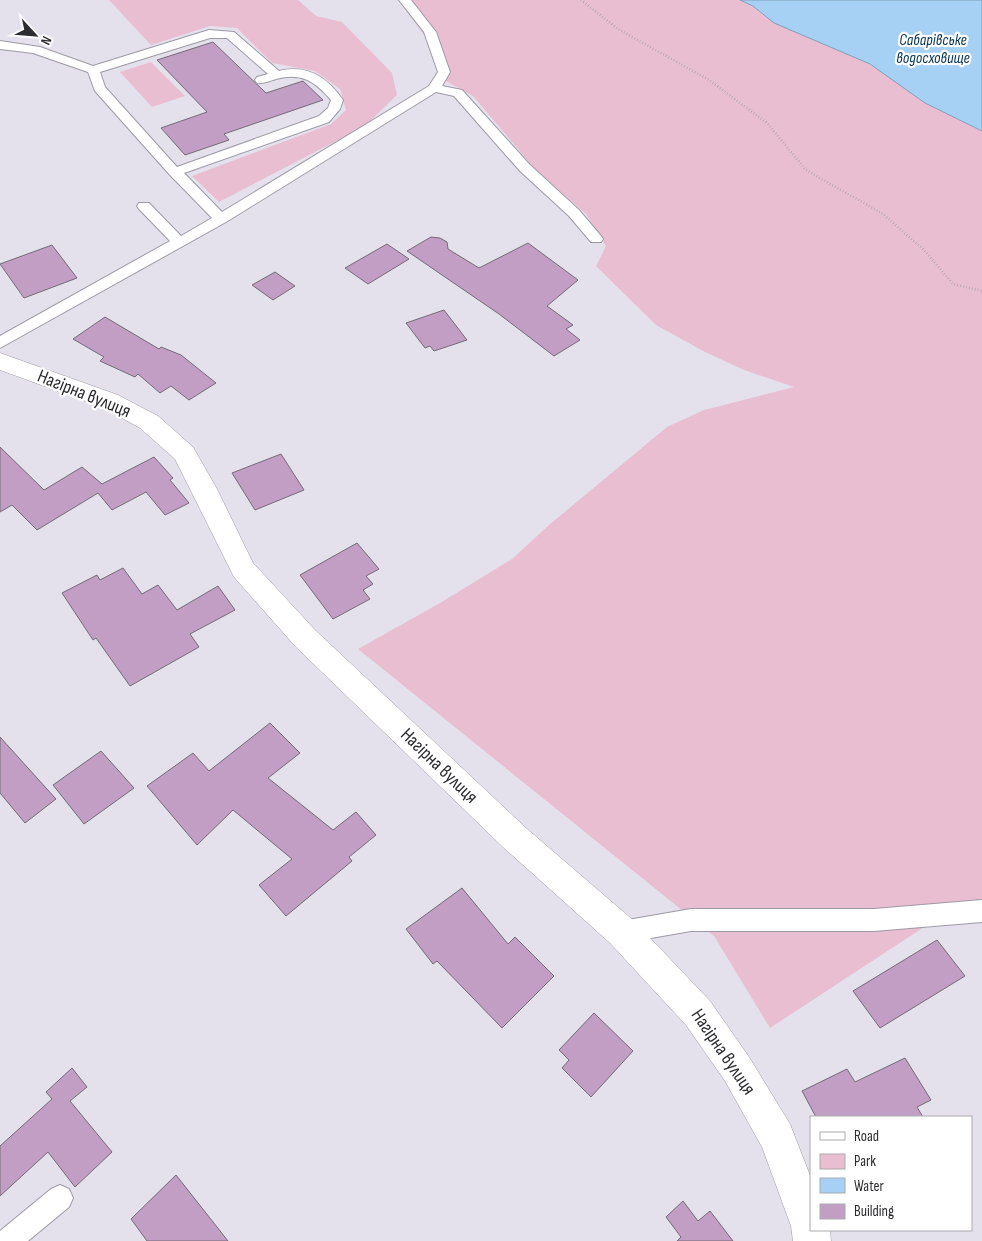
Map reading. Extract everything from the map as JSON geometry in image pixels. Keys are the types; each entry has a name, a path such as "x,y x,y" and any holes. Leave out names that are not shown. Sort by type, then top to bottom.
{"street":[{"name":"Нагірна вулиця","path":"0,361 110,401 149,422 184,453 243,570 305,638 515,838 622,932 698,1013 737,1069 777,1138 810,1226"}],"lane":[{"path":"0,343 221,219 434,88 444,72 430,32 405,0"},
{"path":"0,45 10,45 46,53 93,70 209,34 230,35 276,75"},
{"path":"93,70 98,88 221,219"},
{"path":"175,172 324,118 334,109 337,100 324,83 308,75 292,71 261,80"},
{"path":"434,88 458,93 525,168 574,213 596,239"},
{"path":"144,206 179,242"},
{"path":"622,932 691,920 874,920 982,911"},
{"path":"8,1241 60,1198"}],"path":[{"path":"581,0 618,29 709,80 760,117 806,170 882,214 924,250 952,284 982,291"}],"green space":[{"path":"109,0 298,0 316,16 342,22 392,73 397,95 365,126 219,202 192,176 331,124 346,110 340,89 315,71 272,63 237,28 210,26 151,45"},
{"path":"398,0 740,0 753,6 766,17 858,58 881,71 925,103 982,131 982,911 944,914 770,1028 714,936 358,649 440,603 512,559 549,525 667,427 704,410 794,387 744,370 705,352 656,325 596,266 606,246 586,214 534,168 473,96 440,78 427,39"},
{"path":"151,62 185,96 152,107 120,72"}],"water":[{"name":"Сабарівське водосховище","path":"740,0 982,0 982,131 925,103 870,64 774,23 753,6"}],"building":[{"path":"213,42 266,93 303,81 323,100 224,134 229,140 185,155 161,128 207,112 157,60"},
{"path":"431,237 440,238 447,242 448,249 479,268 528,243 578,280 547,306 573,325 566,329 580,340 554,356 499,314 407,251"},
{"path":"387,244 409,259 368,284 345,268"},
{"path":"52,245 77,278 24,298 0,264"},
{"path":"275,272 295,286 273,300 252,285"},
{"path":"444,310 467,340 434,351 430,346 425,348 406,323"},
{"path":"105,317 159,349 161,347 181,355 216,383 189,400 171,386 160,393 138,374 135,377 100,361 104,357 73,339"},
{"path":"0,447 44,490 82,467 102,484 154,457 173,478 170,480 189,503 165,515 146,492 112,510 98,493 37,530 12,505 0,512"},
{"path":"281,454 304,490 255,510 232,473"},
{"path":"357,543 379,569 366,576 373,584 363,590 370,599 333,619 300,575"},
{"path":"123,568 142,594 158,585 177,610 218,586 235,610 190,634 199,647 130,686 96,638 93,640 62,593 97,575 100,580"},
{"path":"270,723 300,753 268,778 333,830 356,812 376,835 349,857 352,861 286,916 259,885 292,859 233,810 197,845 147,786 193,753 209,771"},
{"path":"0,737 56,799 25,823 0,793"},
{"path":"101,751 134,788 84,824 53,785"},
{"path":"462,888 508,944 515,937 554,976 502,1028 437,961 433,964 406,929"},
{"path":"937,940 965,976 880,1028 853,991"},
{"path":"594,1013 633,1051 591,1097 562,1068 569,1060 559,1050"},
{"path":"905,1058 931,1100 917,1107 922,1116 815,1116 802,1091 847,1069 855,1082"},
{"path":"72,1068 87,1087 70,1101 112,1152 75,1187 48,1152 0,1196 0,1146 52,1099 46,1092"},
{"path":"176,1175 228,1241 147,1241 131,1219"},
{"path":"683,1201 698,1221 710,1211 733,1241 677,1241 681,1237 666,1217"}]}
